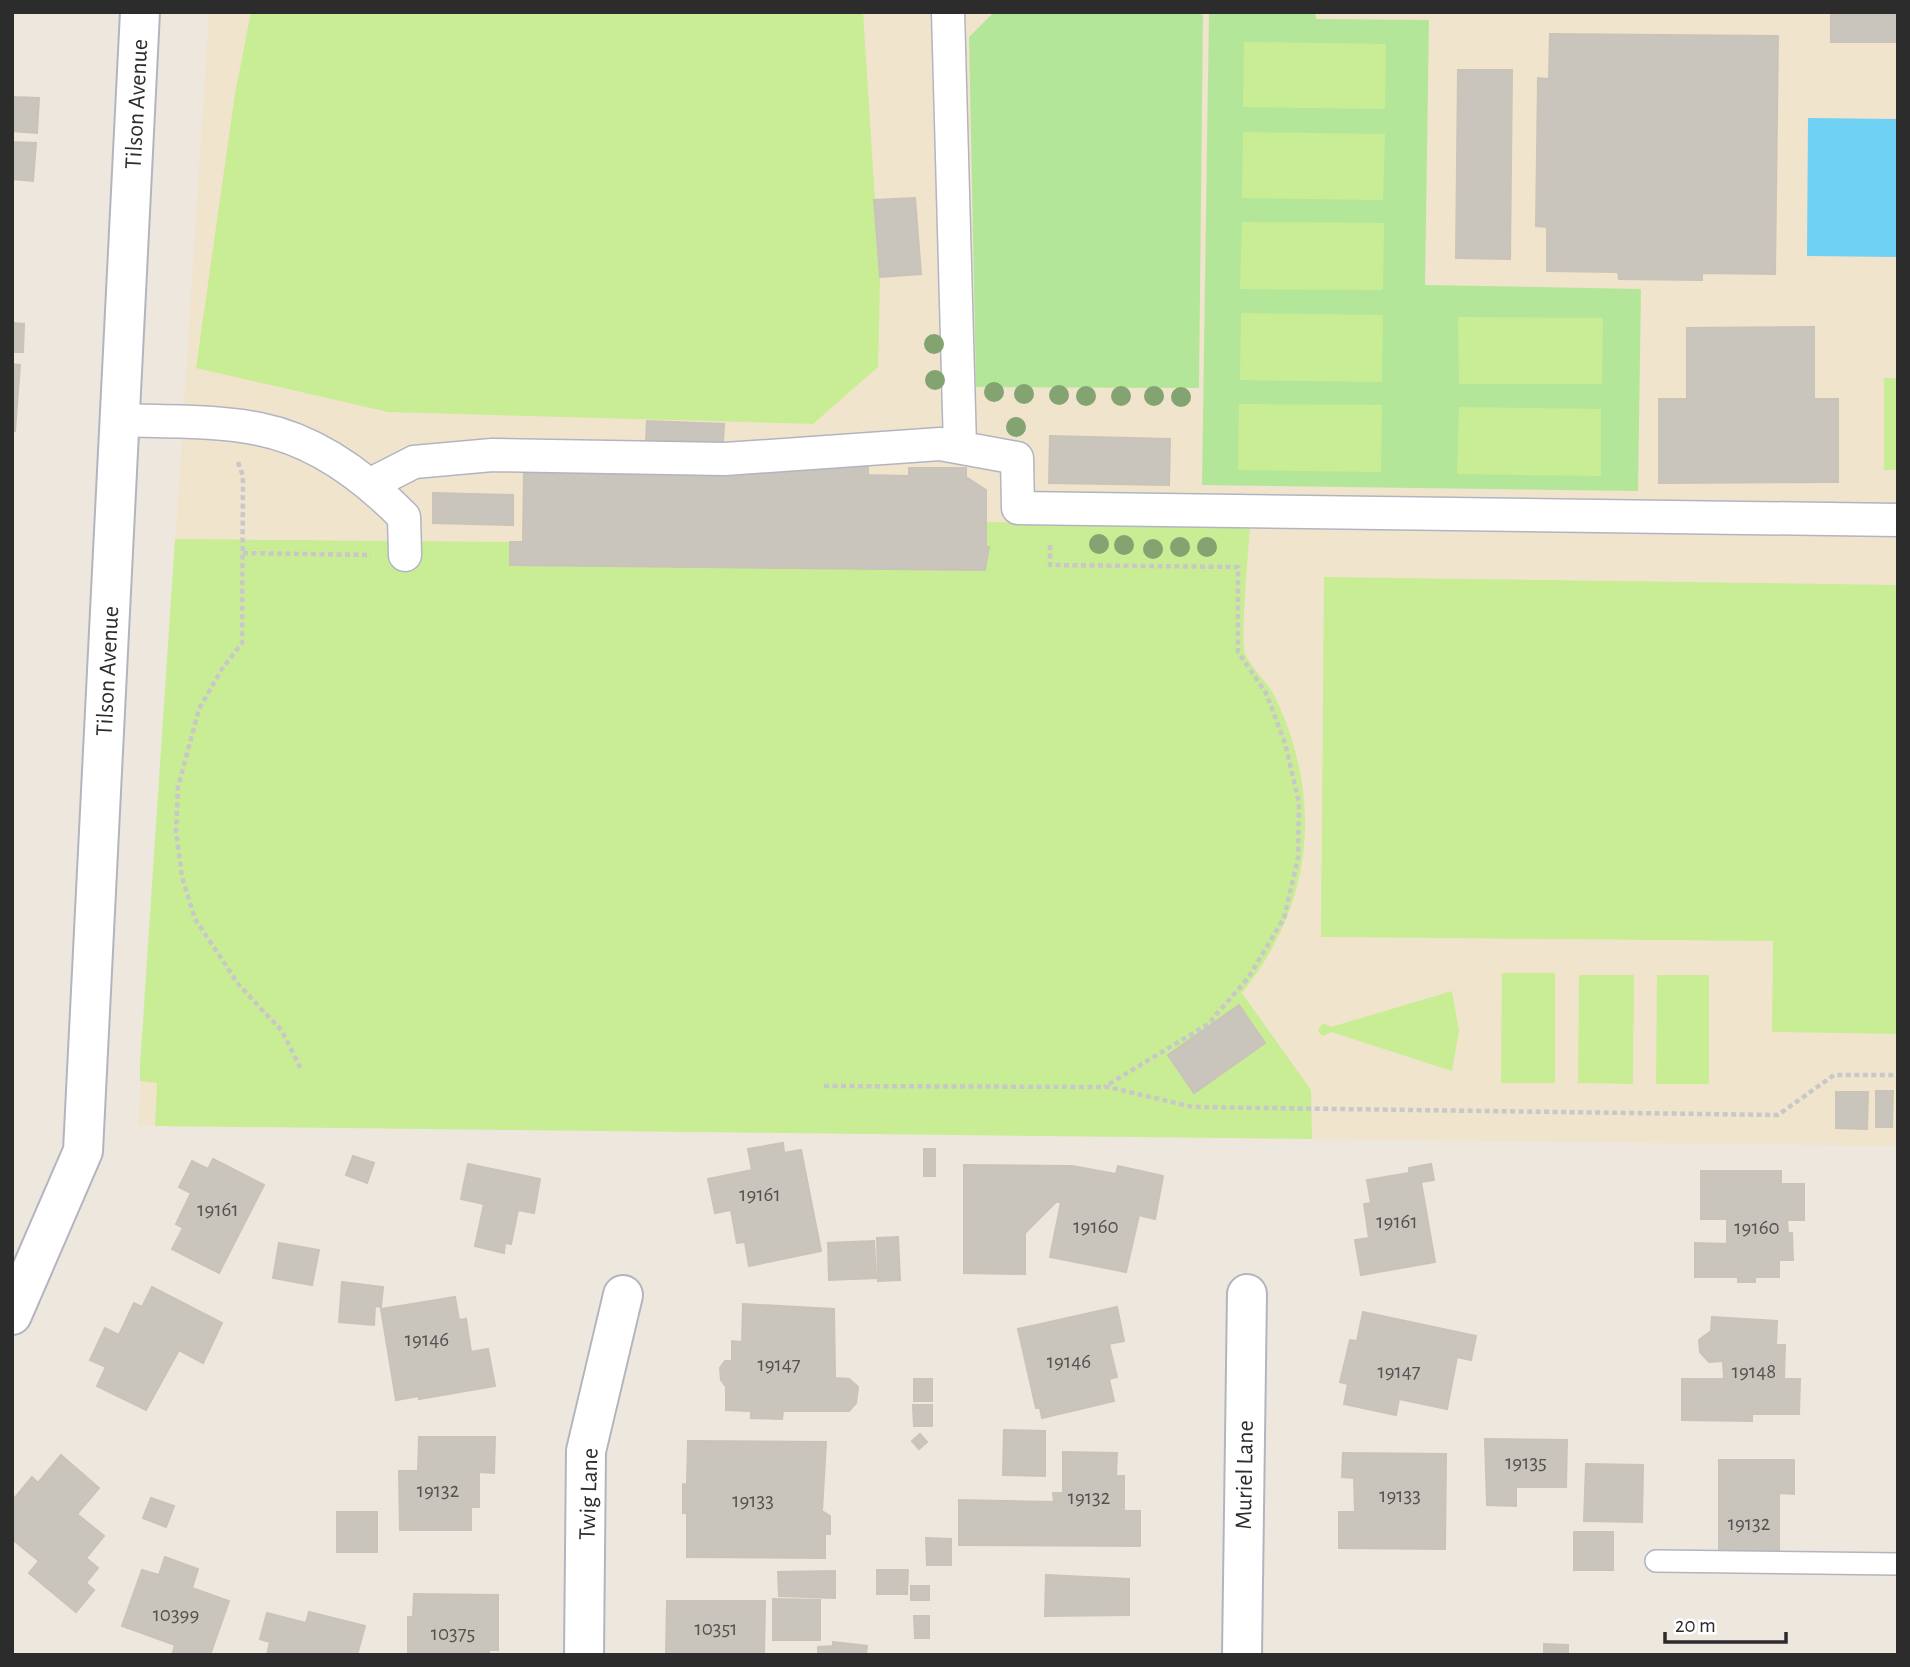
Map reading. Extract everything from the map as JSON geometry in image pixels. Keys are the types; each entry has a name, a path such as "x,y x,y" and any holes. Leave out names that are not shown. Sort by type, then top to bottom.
{"street":[{"name":"Tilson Avenue","path":"12,1315 83,1151 141,12"},
{"path":"948,12 960,447"},
{"path":"120,420 259,429 303,443 371,484 404,517 405,555"},
{"path":"371,484 414,461 492,456 725,459 940,444 1017,458 1018,508 1898,520"},
{"name":"Muriel Lane","path":"1242,1655 1247,1294"},
{"name":"Twig Lane","path":"584,1655 586,1451 623,1295"}],"lane":[{"path":"1656,1561 1898,1564"}],"path":[{"path":"206,425 232,448 243,476 242,643 222,669 199,709 178,787 176,831 181,877 195,919 239,985 282,1031 302,1071"},
{"path":"1051,509 1049,565 1238,567 1238,652 1266,693 1285,743 1299,803 1298,859 1284,918 1248,978 1208,1024 1103,1087"},
{"path":"243,553 405,555"},
{"path":"824,1086 1103,1087 1194,1107 1778,1115 1835,1075 1898,1075"}],"shaded area":[{"path":"209,12 1898,12 1898,1146 138,1125"}],"green space":[{"path":"251,12 863,12 880,279 878,367 813,424 388,412 196,368 235,94"},
{"path":"994,12 1203,12 1199,388 976,387 969,37"},
{"path":"1209,12 1315,12 1316,19 1429,20 1425,285 1641,289 1638,491 1202,485"},
{"path":"1244,42 1386,44 1385,109 1243,107"},
{"path":"1243,132 1385,134 1383,200 1242,198"},
{"path":"1242,222 1384,223 1383,290 1240,289"},
{"path":"1241,313 1383,315 1382,382 1240,380"},
{"path":"1458,317 1603,318 1602,384 1459,384"},
{"path":"1884,378 1898,378 1898,470 1884,470"},
{"path":"1239,404 1382,405 1381,472 1238,470"},
{"path":"1459,407 1601,409 1601,476 1457,474"},
{"path":"766,465 868,466 869,475 908,476 909,468 966,468 966,477 986,490 986,522 1250,525 1244,613 1245,653 1272,691 1291,736 1305,813 1297,888 1284,924 1266,959 1242,993 1311,1090 1312,1139 155,1126 157,1083 140,1081 140,1066 175,539 522,542 524,473 710,474 766,472"},
{"path":"1324,577 1898,585 1898,1034 1772,1032 1773,941 1321,937"},
{"path":"1502,973 1555,973 1555,1083 1501,1083"},
{"path":"1579,975 1634,975 1633,1084 1578,1083"},
{"path":"1657,975 1709,975 1709,1084 1656,1084"},
{"path":"1452,991 1459,1031 1452,1071 1331,1032 1323,1036 1318,1030 1323,1023 1331,1027"}],"water":[{"path":"1808,118 1898,119 1898,257 1807,256"}],"building":[{"path":"1831,12 1898,12 1898,42 1831,42"},
{"path":"1550,34 1778,36 1775,274 1702,273 1702,280 1619,279 1618,272 1547,271 1547,227 1536,226 1538,78 1549,79"},
{"path":"12,69 13,97 39,98 37,133 12,131"},
{"path":"1458,70 1512,70 1510,259 1456,258"},
{"path":"12,142 36,143 33,181 12,179"},
{"path":"915,198 921,274 880,277 874,200"},
{"path":"12,323 24,324 23,352 12,352"},
{"path":"1814,327 1814,399 1838,399 1838,482 1659,483 1659,399 1687,399 1687,328"},
{"path":"12,364 20,365 15,431 12,430"},
{"path":"647,421 724,424 723,442 646,441"},
{"path":"1050,436 1170,439 1169,485 1049,483"},
{"path":"766,465 868,466 868,475 909,476 909,468 966,468 966,477 986,490 986,547 989,547 985,570 510,565 510,542 523,542 524,473 711,474 767,472"},
{"path":"433,493 513,495 513,525 433,523"},
{"path":"1239,1005 1265,1043 1194,1093 1168,1055"},
{"path":"1876,1091 1893,1091 1892,1127 1876,1127"},
{"path":"1836,1092 1868,1092 1867,1129 1836,1128"},
{"path":"783,1143 784,1153 801,1150 821,1251 749,1266 745,1242 737,1243 731,1210 715,1213 708,1179 752,1170 748,1149"},
{"path":"924,1149 935,1149 935,1176 924,1176"},
{"path":"353,1156 374,1163 367,1183 346,1175"},
{"path":"213,1159 264,1185 219,1273 172,1249 183,1228 176,1224 191,1193 179,1187 192,1161 208,1169"},
{"path":"468,1164 540,1179 534,1213 518,1210 511,1244 505,1243 504,1253 475,1246 484,1204 461,1199"},
{"path":"1431,1164 1434,1180 1421,1182 1435,1262 1361,1275 1355,1240 1369,1238 1364,1204 1371,1203 1367,1180 1409,1173 1409,1168"},
{"path":"964,1165 1072,1166 1116,1174 1118,1166 1163,1176 1155,1219 1139,1215 1126,1272 1050,1257 1061,1202 1056,1202 1025,1233 1025,1274 964,1273"},
{"path":"1701,1171 1781,1171 1781,1184 1804,1184 1804,1220 1787,1220 1788,1233 1792,1233 1793,1260 1779,1260 1779,1277 1755,1277 1755,1282 1738,1282 1738,1277 1695,1277 1695,1243 1727,1244 1727,1219 1701,1219"},
{"path":"898,1237 900,1280 878,1281 877,1238"},
{"path":"874,1241 876,1278 829,1280 828,1243"},
{"path":"279,1243 319,1250 312,1285 273,1278"},
{"path":"342,1282 383,1287 381,1307 375,1306 374,1325 339,1322"},
{"path":"152,1287 222,1323 203,1363 179,1350 146,1410 97,1386 106,1367 90,1360 105,1328 119,1335 134,1303 142,1307"},
{"path":"455,1297 459,1320 466,1319 471,1352 488,1349 495,1386 419,1399 419,1396 396,1400 381,1309"},
{"path":"743,1304 834,1309 835,1378 849,1379 858,1387 856,1403 849,1411 783,1411 782,1419 751,1418 751,1411 726,1410 726,1387 721,1380 720,1368 725,1361 732,1361 732,1341 742,1342"},
{"path":"1117,1307 1124,1341 1109,1344 1117,1377 1109,1379 1114,1401 1042,1418 1040,1408 1036,1408 1018,1329"},
{"path":"1363,1312 1476,1336 1471,1360 1457,1357 1447,1409 1399,1399 1396,1415 1344,1404 1348,1384 1340,1382 1350,1340 1357,1341"},
{"path":"1712,1317 1777,1321 1776,1345 1785,1345 1784,1379 1800,1379 1799,1414 1752,1414 1752,1421 1682,1420 1682,1379 1724,1379 1723,1361 1709,1362 1700,1352 1699,1340 1711,1331"},
{"path":"914,1379 932,1379 932,1401 914,1401"},
{"path":"913,1405 932,1405 932,1426 914,1426"},
{"path":"1004,1430 1045,1431 1045,1476 1003,1475"},
{"path":"920,1434 927,1442 919,1449 912,1441"},
{"path":"419,1437 495,1437 494,1473 479,1472 479,1507 471,1507 471,1530 400,1530 399,1471 418,1471"},
{"path":"1485,1439 1567,1440 1566,1487 1516,1487 1516,1506 1487,1505"},
{"path":"688,1441 826,1442 822,1511 830,1516 830,1534 825,1534 825,1558 687,1557 687,1513 683,1513 683,1484 687,1485"},
{"path":"1063,1452 1117,1453 1116,1476 1124,1476 1124,1511 1140,1511 1140,1546 959,1545 959,1500 1054,1502 1053,1493 1063,1493"},
{"path":"1343,1453 1446,1454 1445,1549 1339,1548 1339,1512 1355,1512 1354,1478 1342,1477"},
{"path":"61,1455 99,1488 77,1514 104,1536 86,1558 98,1568 86,1583 94,1590 76,1612 29,1573 39,1561 12,1539 12,1501 32,1477 38,1483"},
{"path":"1719,1460 1794,1460 1794,1494 1779,1493 1779,1552 1719,1552"},
{"path":"1586,1464 1643,1465 1642,1522 1584,1521"},
{"path":"151,1498 174,1506 166,1527 143,1518"},
{"path":"337,1512 377,1512 377,1552 337,1552"},
{"path":"1574,1532 1613,1532 1613,1570 1574,1570"},
{"path":"926,1538 951,1539 951,1565 927,1565"},
{"path":"165,1557 198,1569 192,1588 229,1601 210,1655 172,1655 175,1645 122,1626 142,1570 159,1575"},
{"path":"877,1570 908,1570 907,1594 877,1594"},
{"path":"835,1571 835,1598 779,1596 778,1572"},
{"path":"1046,1575 1129,1579 1129,1615 1045,1616"},
{"path":"911,1586 929,1586 929,1600 911,1600"},
{"path":"414,1594 498,1595 498,1650 489,1650 489,1655 408,1655 408,1617 413,1617"},
{"path":"773,1599 820,1600 820,1640 773,1640"},
{"path":"667,1601 765,1601 764,1655 666,1655"},
{"path":"309,1612 365,1626 357,1655 267,1655 270,1642 260,1639 267,1613 306,1623"},
{"path":"914,1616 929,1616 929,1638 915,1638"},
{"path":"833,1642 867,1646 866,1655 818,1655 818,1647 833,1646"},
{"path":"1544,1644 1568,1645 1568,1655 1544,1655"}]}
